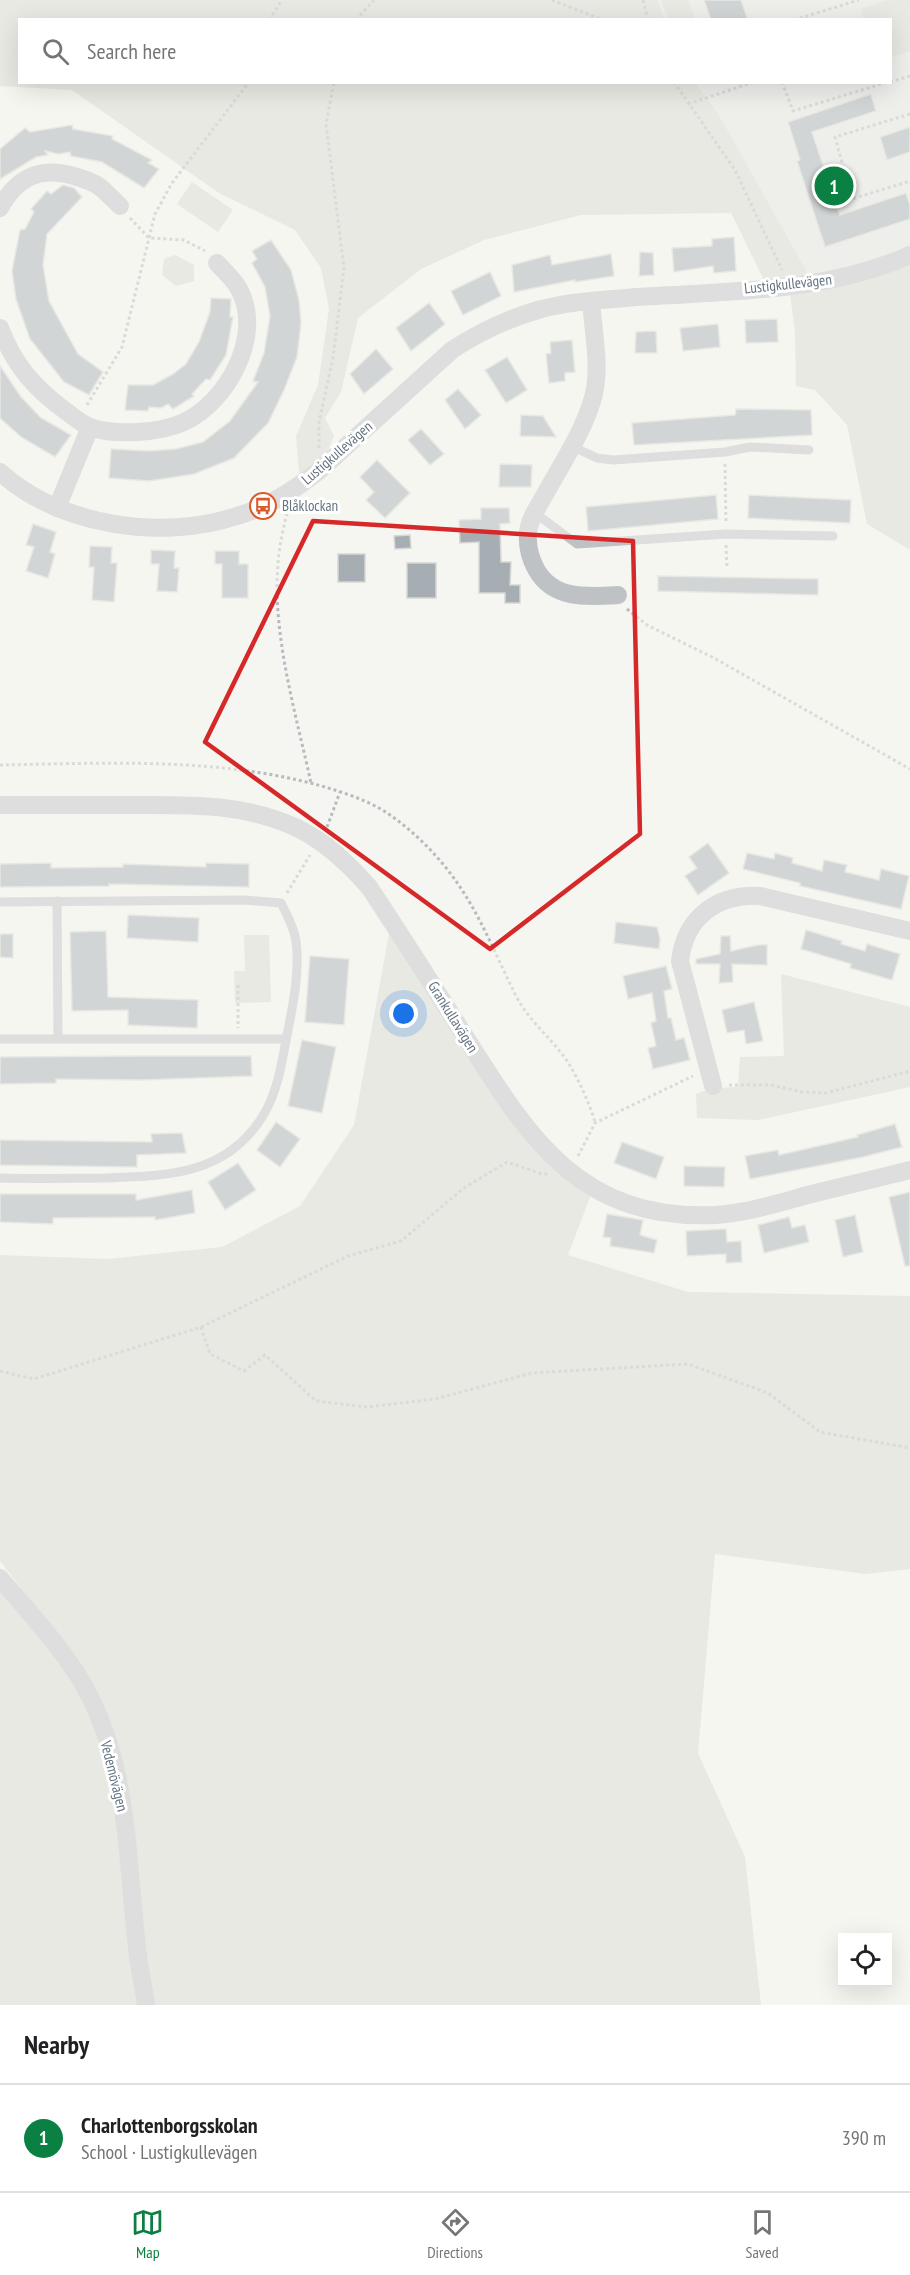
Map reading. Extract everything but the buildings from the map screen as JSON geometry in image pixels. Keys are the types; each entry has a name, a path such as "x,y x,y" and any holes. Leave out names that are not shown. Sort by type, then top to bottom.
{"street":[{"path":"0,208 17,186 32,175 49,171 86,179 99,186 120,206"},
{"name":"Lustigkullevägen","path":"0,472 30,494 57,508 93,521 151,527 208,524 236,517 285,495 320,470 452,350 472,337 516,317 539,310 591,301 783,287 849,276 910,255"},
{"path":"0,328 6,344 30,381 49,399 84,423 130,432 148,432 166,428 184,422 214,400 231,377 244,343 246,314 240,291 233,279 217,263"},
{"path":"591,301 596,386 590,410 535,513 528,532 530,554 539,575 548,584 573,596 618,596"},
{"path":"57,508 84,423"},
{"name":"Grankullavägen","path":"0,806 217,806 274,818 296,827 319,841 344,860 369,887 514,1112 536,1141 583,1182 622,1201 659,1211 717,1215 755,1209 910,1170"},
{"path":"711,1078 680,961 690,929 710,908 736,896 760,896 910,931"},
{"name":"Vedemövägen","path":"0,1578 77,1674 98,1715 114,1761 126,1825 138,1957 146,2005"}],"lane":[{"path":"571,446 597,458 613,460 725,452 750,447 809,450"},
{"path":"535,513 577,544 726,534 833,536"},
{"path":"0,902 245,900 281,903 296,941 294,1003 273,1095 264,1114 246,1137 228,1153 206,1166 157,1176 0,1178"},
{"path":"57,901 58,1039"},
{"path":"0,1039 286,1039"}],"path":[{"path":"270,18 282,0"},
{"path":"358,18 374,0"},
{"path":"552,0 598,18"},
{"path":"643,0 648,18"},
{"path":"800,18 859,0"},
{"path":"892,81 910,76"},
{"path":"84,423 122,347 155,214 172,183 247,84"},
{"path":"320,470 319,422 333,358 344,268 326,124 334,84"},
{"path":"675,84 735,170 783,271 783,287"},
{"path":"688,104 748,84"},
{"path":"783,84 793,111 883,84"},
{"path":"910,114 835,137 852,199 910,180"},
{"path":"120,206 149,238 192,243 217,263"},
{"path":"725,466 726,514"},
{"path":"285,495 289,503 280,546 277,580 280,627 311,783"},
{"path":"726,534 727,567"},
{"path":"618,596 624,606 647,625 714,658 910,769"},
{"path":"238,985 238,1039"},
{"path":"0,1371 34,1379 201,1327 348,1256 401,1241 464,1188 507,1162 542,1174 569,1172 595,1123 697,1075 771,1085 802,1092 826,1093 910,1071"},
{"path":"201,1327 210,1354 244,1371 266,1355 316,1401 367,1407 435,1399 532,1373 688,1364 768,1393 820,1432 910,1448"}],"highlighted area":[{"path":"313,521 633,541 640,834 490,949 205,742"}],"shaded area":[{"path":"0,0 658,0 664,18 18,18 18,84 696,84 719,115 812,281 910,256 910,550 867,524 847,425 815,390 796,386 795,333 789,285 767,286 731,213 581,215 484,240 421,269 358,318 341,392 325,418 334,436 320,468 300,486 296,436 318,385 329,309 321,268 295,230 219,193 72,90 0,86"},
{"path":"658,0 910,0 910,256 812,282 719,115 696,84 892,84 892,18 664,18"},
{"path":"661,0 688,0 695,18 668,18"},
{"path":"888,0 910,0 910,51 892,57 892,18 864,18 861,9"},
{"path":"192,182 233,210 218,232 177,204"},
{"path":"175,255 194,265 194,281 176,286 162,275 164,259"},
{"path":"393,912 540,1135 595,1184 568,1255 688,1292 910,1296 910,1569 865,1574 715,1554 698,1753 745,1857 761,2005 0,2005 0,1568 77,1661 0,1561 0,1255 107,1259 222,1247 300,1206 354,1125"},
{"path":"244,935 269,935 271,1002 235,1003 234,971 245,971"},
{"path":"781,974 910,1007 910,1087 758,1120 697,1118 696,1094 712,1088 738,1087 740,1057 784,1056"}],"place":[{"name":"Charlottenborgsskolan","path":"834,186"},
{"name":"Blåklockan","path":"263,506"}]}
